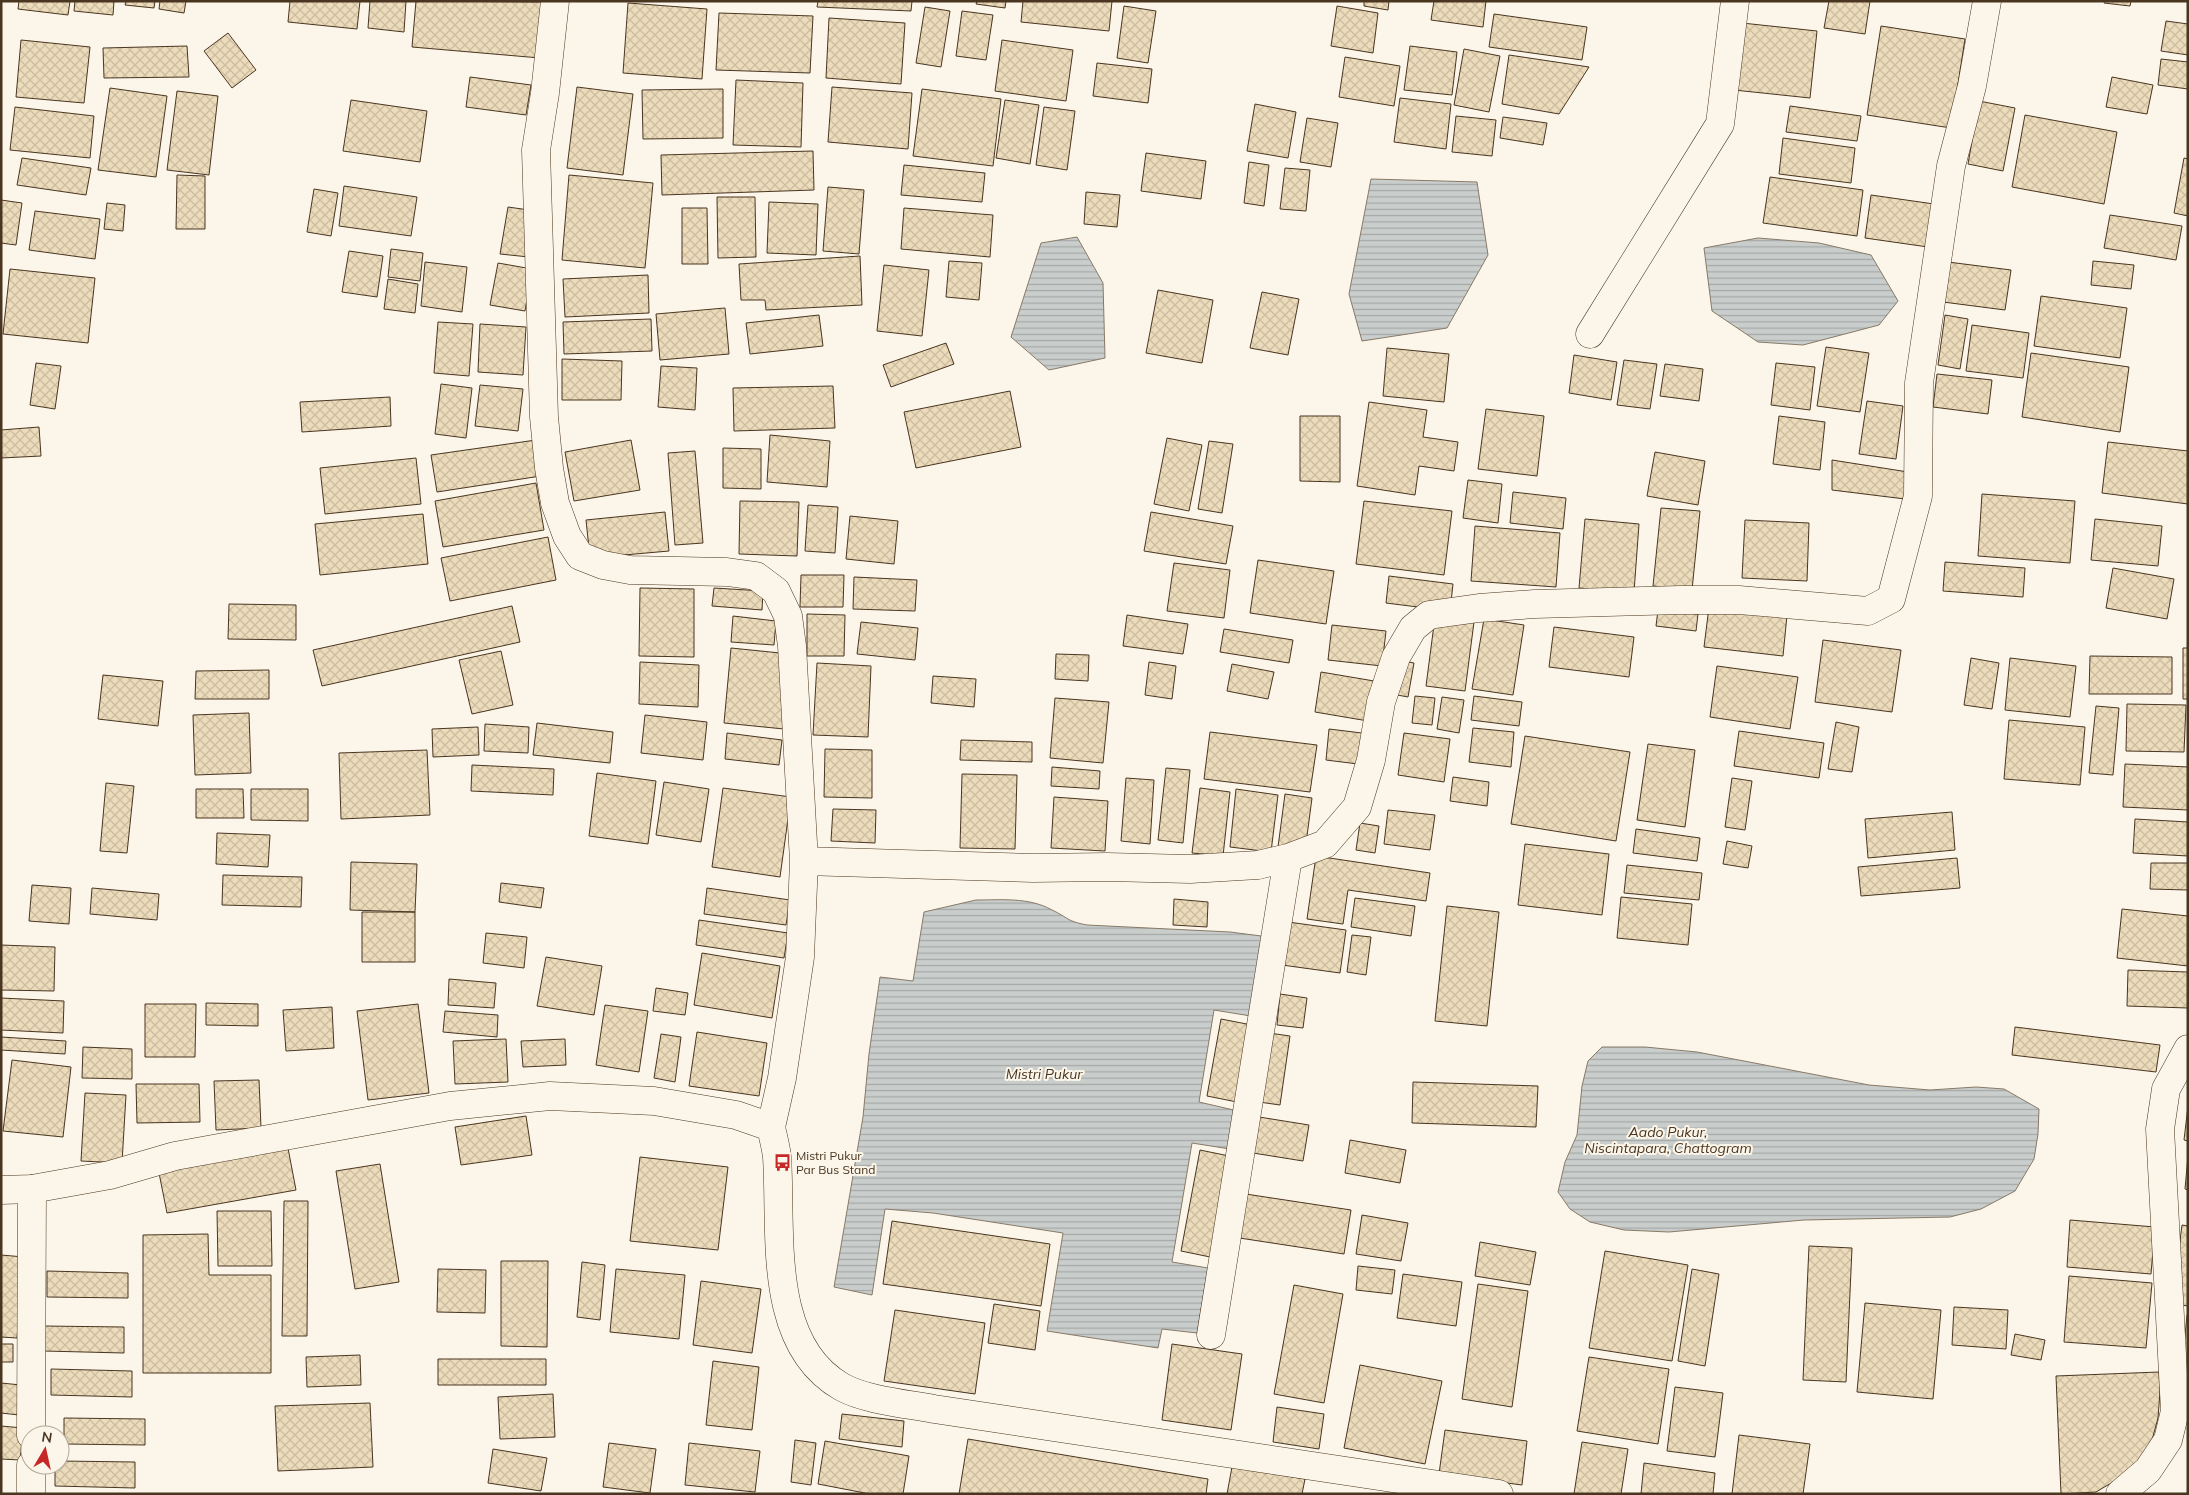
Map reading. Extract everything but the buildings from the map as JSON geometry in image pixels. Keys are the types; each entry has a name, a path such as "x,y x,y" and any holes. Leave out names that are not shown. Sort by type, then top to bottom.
{"street":[{"path":"555,1 546,84 536,150 544,417 549,468 556,503 567,536 580,556 603,565 630,570 727,572 756,576 776,591 788,616 792,646 804,861 800,957 786,1050 771,1127 777,1156 779,1251 789,1310 799,1340 818,1370 843,1388 884,1400 1499,1494"},
{"path":"1590,334 1720,124 1735,1"},
{"path":"804,861 1033,868 1107,866 1190,869 1258,865 1288,858 1325,844 1357,807 1371,760 1381,702 1396,657 1413,628 1429,616 1478,608 1535,604 1699,600 1739,600 1868,611 1891,599 1918,496 1919,383 1951,166 1972,86 1987,1"},
{"path":"1211,1335 1288,858"},
{"path":"2120,1494 2148,1470 2178,1435 2160,1169 2160,1129 2166,1089 2188,1049"},
{"path":"1,1190 32,1189 110,1175 184,1154 450,1106 524,1098 550,1096 654,1101 736,1115 771,1127"},
{"path":"31,1425 32,1189"},
{"path":"31,1475 32,1494"}],"water":[{"path":"1371,179 1477,182 1488,255 1447,328 1362,341 1349,294"},
{"path":"1077,237 1103,283 1105,358 1049,370 1011,337 1041,243"},
{"path":"1758,238 1819,243 1871,255 1898,301 1879,325 1803,345 1758,342 1712,311 1704,248"},
{"name":"Mistri Pukur","path":"976,900 1015,900 1034,903 1052,910 1071,921 1087,925 1230,932 1269,937 1257,1017 1214,1010 1199,1102 1238,1111 1230,1149 1192,1143 1172,1262 1208,1268 1197,1333 1162,1329 1158,1348 1047,1331 1063,1233 933,1213 885,1209 872,1295 834,1287 863,1117 869,1054 880,977 913,981 924,912"},
{"name":"Aado Pukur, Niscintapara, Chattogram","path":"1602,1047 1645,1047 1697,1052 1869,1085 1930,1090 1976,1087 2004,1089 2039,1109 2034,1159 2015,1191 1981,1209 1950,1217 1804,1220 1669,1232 1624,1230 1590,1222 1570,1209 1558,1192 1565,1162 1577,1135 1582,1086 1588,1061"}],"place":[{"name":"Mistri Pukur Par Bus Stand","path":"782,1163"}]}
